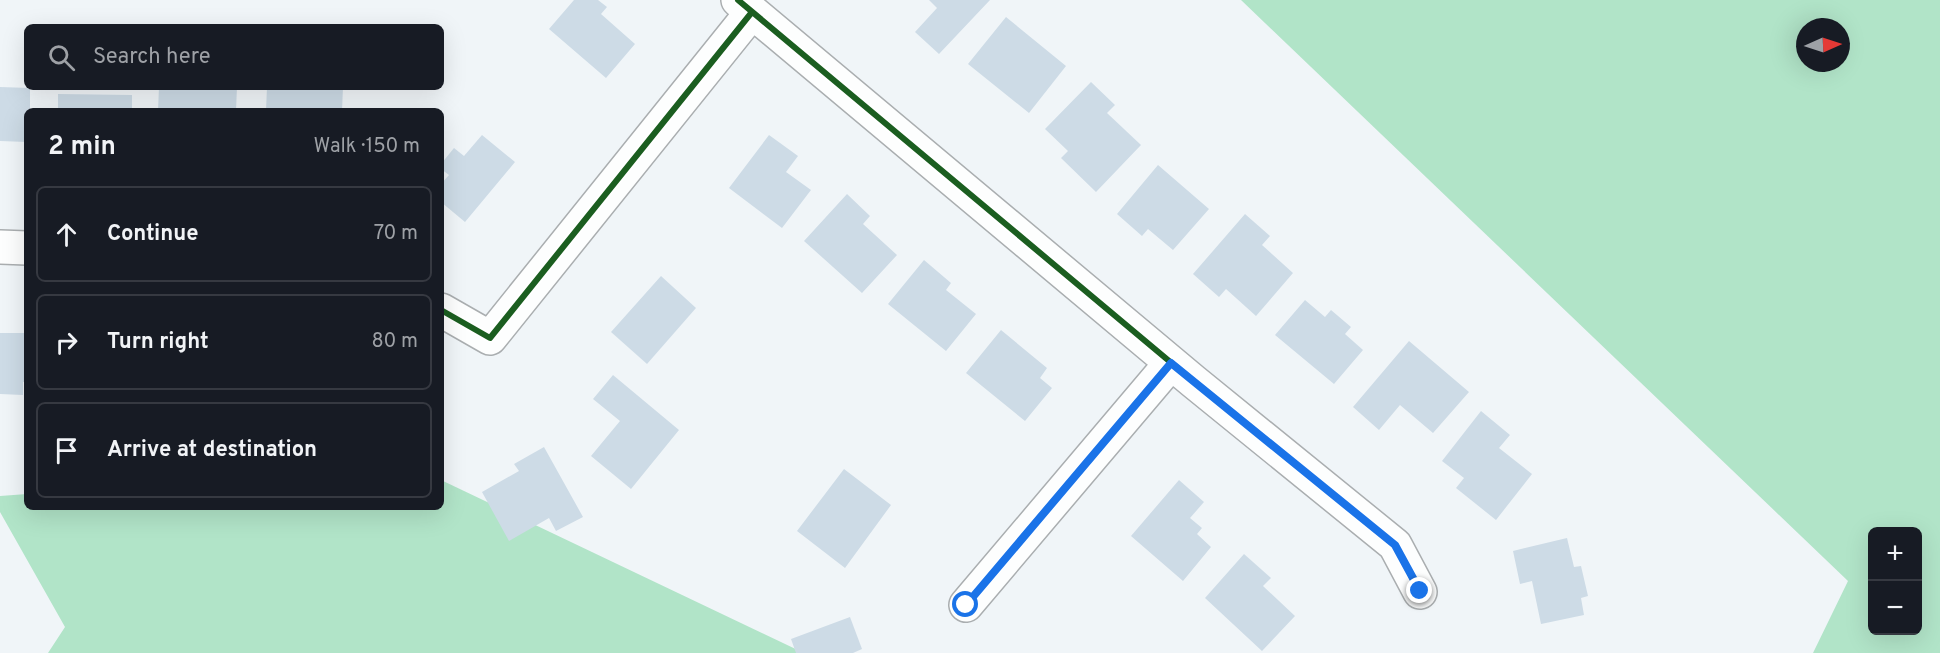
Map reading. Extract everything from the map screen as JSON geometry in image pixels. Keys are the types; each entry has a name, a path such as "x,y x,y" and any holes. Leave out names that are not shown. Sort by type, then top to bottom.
{"street":[{"path":"444,312 490,338 745,6 1171,363 1395,545 1420,591"},
{"path":"0,247 24,248"},
{"path":"966,605 1171,363"}],"green space":[{"path":"1241,0 1940,0 1940,653 1813,653 1848,581"},
{"path":"444,481 804,653 48,653 65,627 0,512 0,496 24,494 24,510 444,510"}],"building":[{"path":"574,0 598,0 607,7 601,14 635,44 606,78 549,29"},
{"path":"929,0 990,0 939,54 915,32 937,8"},
{"path":"1006,17 1066,66 1029,113 968,64"},
{"path":"1091,82 1115,105 1107,113 1141,145 1096,192 1061,158 1068,151 1045,129"},
{"path":"0,87 30,90 30,108 24,108 24,142 0,141"},
{"path":"159,90 237,90 236,108 158,108"},
{"path":"267,90 343,90 342,108 266,108"},
{"path":"58,94 132,95 132,108 58,108"},
{"path":"482,135 515,162 465,222 444,204 444,181 449,175 444,171 444,160 454,148 464,156"},
{"path":"769,135 798,156 786,172 811,190 782,228 729,188"},
{"path":"1158,165 1209,209 1173,250 1148,229 1142,236 1117,214"},
{"path":"847,194 870,216 863,224 897,255 862,293 804,241"},
{"path":"1245,214 1270,236 1262,245 1293,273 1256,316 1226,289 1219,297 1193,274"},
{"path":"924,260 951,283 946,290 976,314 946,351 888,304"},
{"path":"661,276 696,308 647,364 611,332"},
{"path":"1305,300 1325,317 1331,310 1351,327 1345,334 1363,350 1334,384 1275,335"},
{"path":"1001,330 1047,368 1040,378 1052,388 1025,421 966,373"},
{"path":"0,333 24,333 23,395 0,394"},
{"path":"1409,341 1469,392 1433,433 1400,405 1379,430 1353,407"},
{"path":"613,375 679,430 631,489 591,456 620,421 593,399"},
{"path":"1481,411 1510,435 1499,448 1532,474 1496,520 1456,488 1464,478 1442,461"},
{"path":"544,447 583,517 556,531 549,518 509,541 482,492 519,471 514,464"},
{"path":"844,469 891,505 845,568 797,531"},
{"path":"1179,480 1204,502 1190,518 1202,528 1197,534 1211,547 1183,581 1131,536"},
{"path":"1567,538 1574,567 1581,566 1588,596 1581,598 1584,615 1541,624 1532,581 1520,584 1513,551"},
{"path":"1244,554 1271,578 1263,586 1295,616 1262,651 1205,598"},
{"path":"850,617 862,649 853,653 796,653 791,639"}],"cycle path":[{"path":"738,0 1193,381 1395,545 1420,592"},
{"path":"444,312 490,338 752,12"},
{"path":"966,605 1171,363"}],"route":[{"path":"966,605 1171,363 1395,545 1420,591"}]}
